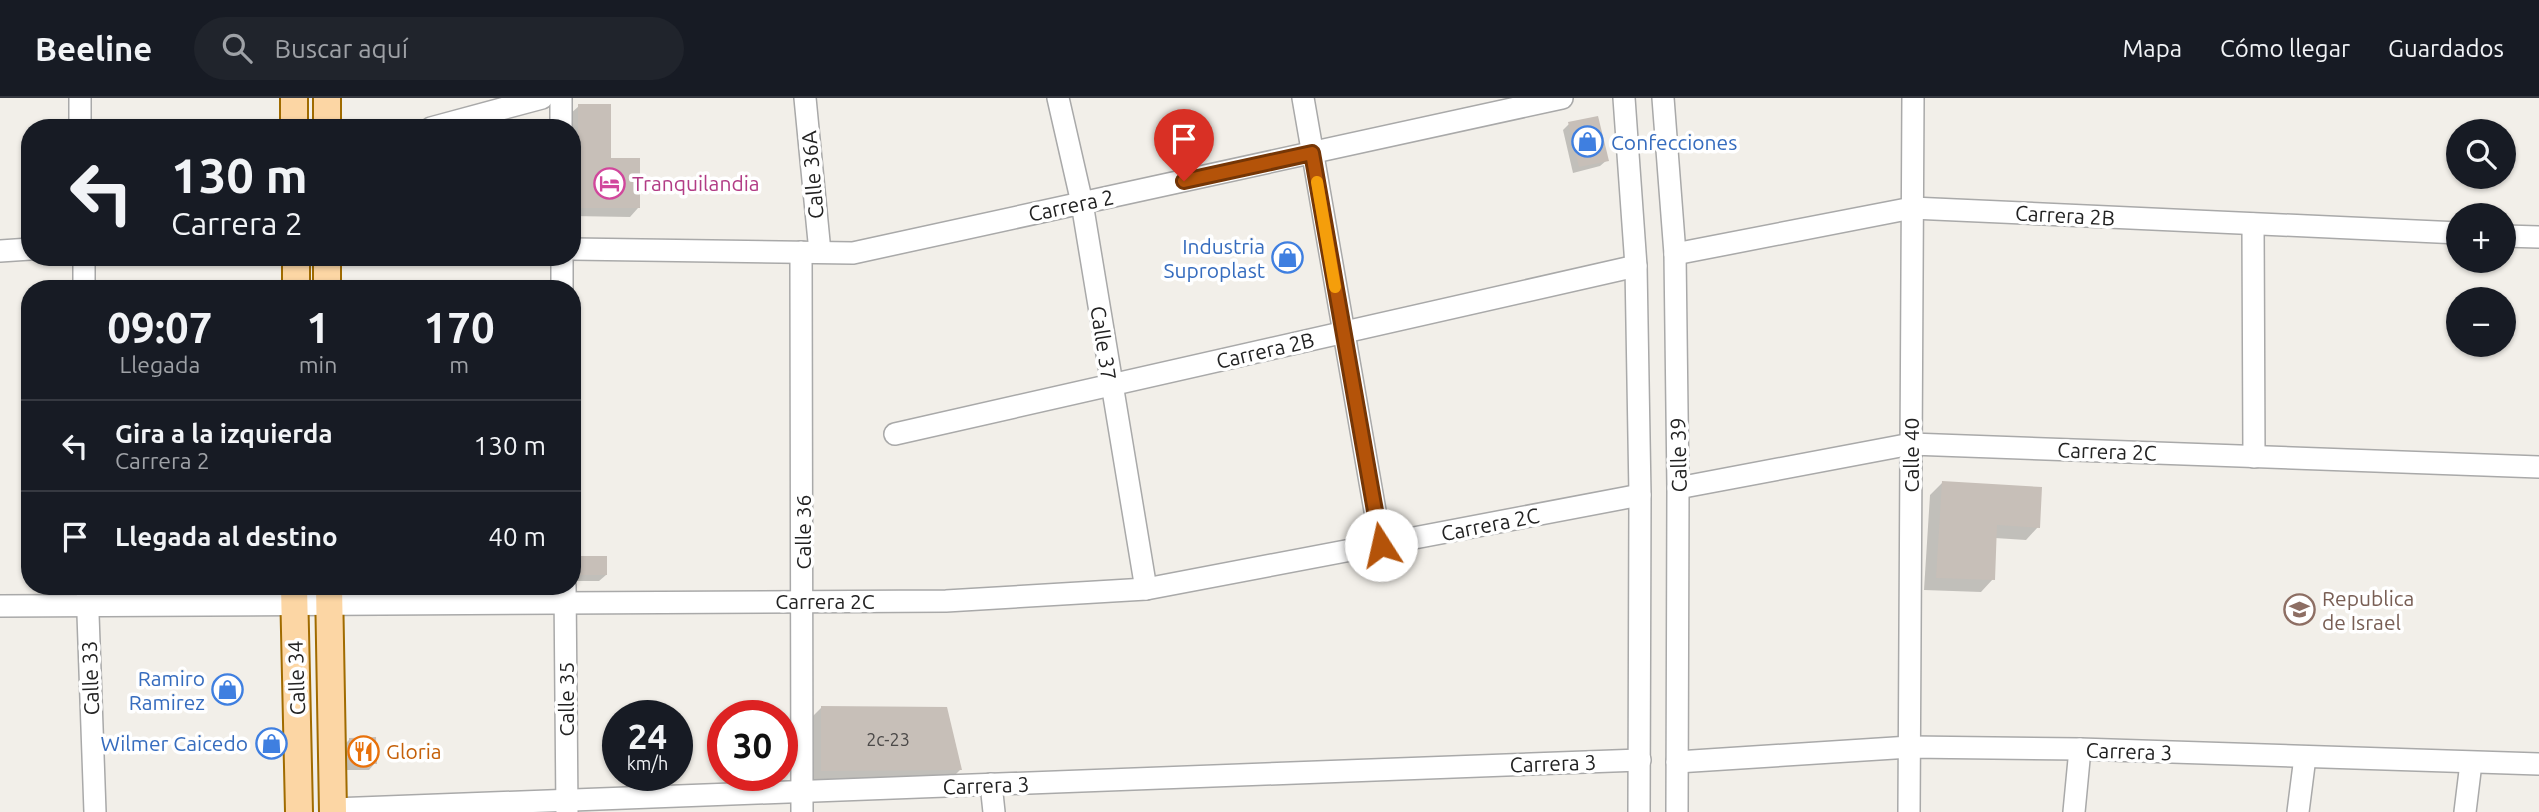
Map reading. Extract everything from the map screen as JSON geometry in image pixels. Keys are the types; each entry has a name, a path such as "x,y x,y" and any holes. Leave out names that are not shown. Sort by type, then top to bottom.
{"main road":[{"path":"294,98 294,119"},
{"path":"327,98 327,119"},
{"name":"Calle 34","path":"294,595 299,812"},
{"name":"Calle 34","path":"329,595 333,811"}],"street":[{"path":"80,98 80,119"},
{"path":"464,119 542,98"},
{"path":"561,98 561,119"},
{"name":"Calle 36A","path":"805,98 811,252"},
{"name":"Calle 37","path":"1058,98 1082,203 1146,590"},
{"path":"1303,98 1381,545"},
{"name":"Carrera 2","path":"581,249 853,253 1562,98"},
{"name":"Calle 39","path":"1624,98 1636,266 1640,495 1639,812"},
{"name":"Calle 39","path":"1662,98 1675,254 1678,488 1677,812"},
{"name":"Calle 40","path":"1909,812 1913,98"},
{"name":"Carrera 2B","path":"1675,254 1912,208 2446,232"},
{"path":"2253,224 2254,457"},
{"path":"2516,236 2539,237"},
{"path":"0,251 21,250"},
{"name":"Calle 36","path":"802,802 803,601 811,252"},
{"name":"Carrera 2B","path":"895,434 1636,266"},
{"name":"Carrera 2C","path":"1678,488 1911,444 2539,467"},
{"name":"Carrera 2C","path":"581,594 803,601 946,601 1146,590 1640,495"},
{"name":"Carrera 2C","path":"0,606 88,596 329,595"},
{"name":"Calle 35","path":"565,595 566,806"},
{"name":"Calle 33","path":"88,596 95,812"},
{"name":"Carrera 3","path":"1677,762 1910,747 2080,749 2539,764"},
{"path":"2074,812 2080,749"},
{"path":"2298,812 2305,757"},
{"name":"Carrera 3","path":"333,811 802,802 990,784 1640,760"},
{"path":"2465,812 2471,763"},
{"path":"990,784 994,812"}],"building":[{"name":"Tranquilandia","path":"578,104 611,104 611,158 640,158 640,208 581,208 581,119 578,119"},
{"name":"Confecciones","path":"1598,116 1609,161 1579,167 1568,122"},
{"path":"1942,481 2042,487 2040,528 1997,525 1995,580 1936,578"},
{"path":"581,556 607,556 607,575 581,575"},
{"path":"821,706 947,707 962,770 821,771"},
{"name":"Gloria","path":"376,737 377,764 349,764 349,738"}],"slow traffic":[{"path":"1317,182 1335,287"}],"place":[{"name":"Confecciones","path":"1588,142"},
{"name":"Tranquilandia","path":"609,183"},
{"name":"Industria Suproplast","path":"1288,258"},
{"name":"Republica de Israel","path":"2299,610"},
{"name":"Ramiro Ramirez","path":"228,690"},
{"name":"Wilmer Caicedo","path":"271,743"},
{"name":"Gloria","path":"363,751"}],"route":[{"path":"1184,181 1312,153 1381,545"}]}
